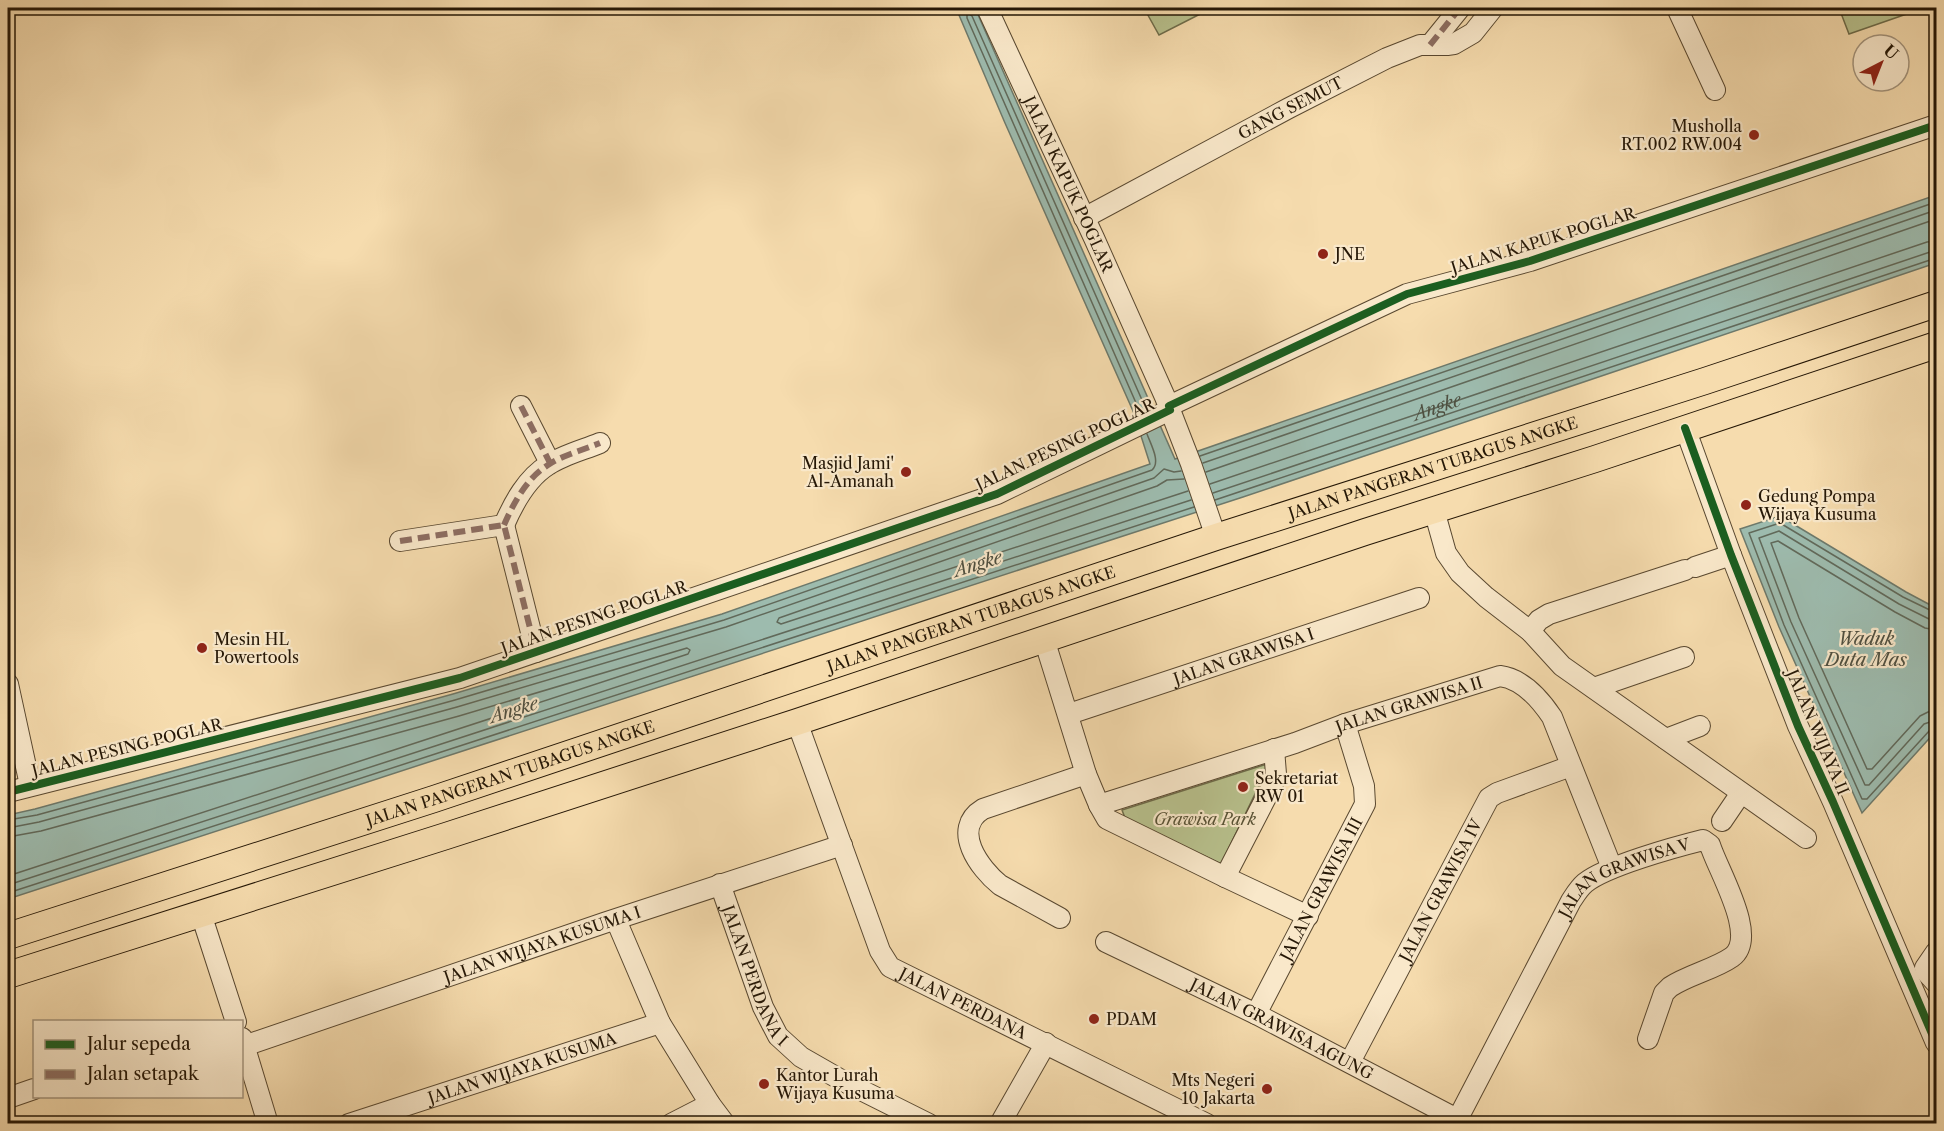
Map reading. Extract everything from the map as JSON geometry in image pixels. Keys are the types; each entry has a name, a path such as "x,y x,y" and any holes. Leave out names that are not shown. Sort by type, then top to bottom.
{"main road":[{"name":"JALAN PANGERAN TUBAGUS ANGKE","path":"8,936 434,800 1214,531 1515,442 1936,304"},
{"path":"8,975 446,836 1044,639 1436,517 1527,480 1936,345"},
{"path":"1581,421 1577,430 1577,442 1581,449 1595,459"},
{"path":"1515,442 1524,447 1531,459 1532,466 1527,480"},
{"path":"467,788 462,798 462,809 467,817 478,824"},
{"path":"434,800 445,807 449,815 450,824 446,836"}],"street":[{"name":"JALAN KAPUK POGLAR","path":"987,8 1084,218 1167,410 1407,294 1530,261 1936,125"},
{"path":"1430,45 1460,8"},
{"name":"GANG SEMUT","path":"1084,218 1387,58 1420,45 1454,44 1473,33 1493,8"},
{"path":"1677,8 1715,90"},
{"path":"521,406 550,463"},
{"path":"1167,410 1191,464 1214,531"},
{"name":"JALAN PESING POGLAR","path":"8,792 460,678 997,494 1167,410"},
{"name":"JALAN WIJAYA II","path":"1685,428 1731,555 1798,726 1936,1043"},
{"path":"536,652 504,525 515,500 539,471 550,463 600,443"},
{"path":"1436,517 1446,553 1460,573 1486,597 1530,631 1562,666 1806,838"},
{"path":"400,540 504,525"},
{"path":"1530,631 1539,620 1548,614 1731,555"},
{"name":"JALAN GRAWISA I","path":"1069,714 1419,598"},
{"path":"1044,639 1086,774 1104,815 1111,822 1308,916"},
{"path":"1594,688 1684,657"},
{"name":"JALAN GRAWISA II","path":"1099,805 1345,724 1493,678 1506,677 1521,684 1547,709 1556,724 1612,868"},
{"path":"8,684 30,786"},
{"name":"JALAN PERDANA","path":"797,722 880,951 890,967 1207,1124"},
{"name":"JALAN GRAWISA III","path":"1256,1014 1365,804 1364,786 1345,724"},
{"path":"1666,739 1700,726"},
{"path":"1225,878 1273,784 1276,774 1274,749"},
{"name":"JALAN GRAWISA IV","path":"1350,1062 1485,803 1497,793 1571,766"},
{"path":"1060,918 993,880 973,852 968,832 974,816 983,809 1086,774"},
{"path":"1722,821 1741,793"},
{"name":"JALAN GRAWISA V","path":"1456,1121 1571,901 1587,881 1612,868 1697,842 1706,842 1710,845 1741,923 1741,947 1732,956 1676,983 1664,993 1648,1039"},
{"name":"JALAN WIJAYA KUSUMA I","path":"243,1042 842,845"},
{"name":"JALAN PERDANA I","path":"720,884 763,1007 778,1035 801,1058 929,1124"},
{"path":"201,914 235,1020"},
{"path":"616,920 660,1023 725,1124"},
{"name":"JALAN GRAWISA AGUNG","path":"1106,942 1350,1062 1456,1121"},
{"path":"1932,978 1927,964 1936,952"},
{"name":"JALAN WIJAYA KUSUMA","path":"349,1124 660,1023"},
{"path":"243,1042 268,1124"},
{"path":"1000,1124 1046,1043"},
{"path":"8,1098 33,1089"},
{"path":"670,1124 710,1104"}],"green space":[{"path":"1144,8 1212,8 1159,35"},
{"path":"1839,8 1924,8 1851,33 1849,34"},
{"name":"Grawisa Park","path":"1270,763 1221,864 1125,818 1122,810"}],"water":[{"name":"Angke","path":"956,8 975,8 1175,459 1936,195 1936,263 1243,497 8,899 8,815 453,694 722,614 1150,464 1133,411"},
{"name":"Waduk Duta Mas","path":"1780,516 1936,608 1936,731 1862,813 1779,627 1740,529"}],"marked path":[{"path":"1430,45 1460,8"},
{"path":"521,406 550,463"},
{"path":"504,525 522,491 540,470 560,458 600,443"},
{"path":"400,541 504,525 536,652"}],"cycle path":[{"path":"1169,406 1407,294 1530,261 1936,125"},
{"path":"8,792 460,678 997,494 1170,410"},
{"path":"1685,428 1731,555 1798,726 1936,1043"}],"place":[{"name":"Musholla RT.002 RW.004","path":"1754,135"},
{"name":"JNE","path":"1323,254"},
{"name":"Masjid Jami' Al-Amanah","path":"906,472"},
{"name":"Gedung Pompa Wijaya Kusuma","path":"1746,505"},
{"name":"Mesin HL Powertools","path":"202,648"},
{"name":"Sekretariat RW 01","path":"1243,787"},
{"name":"PDAM","path":"1094,1019"},
{"name":"Kantor Lurah Wijaya Kusuma","path":"764,1084"},
{"name":"Mts Negeri 10 Jakarta","path":"1267,1089"}]}
